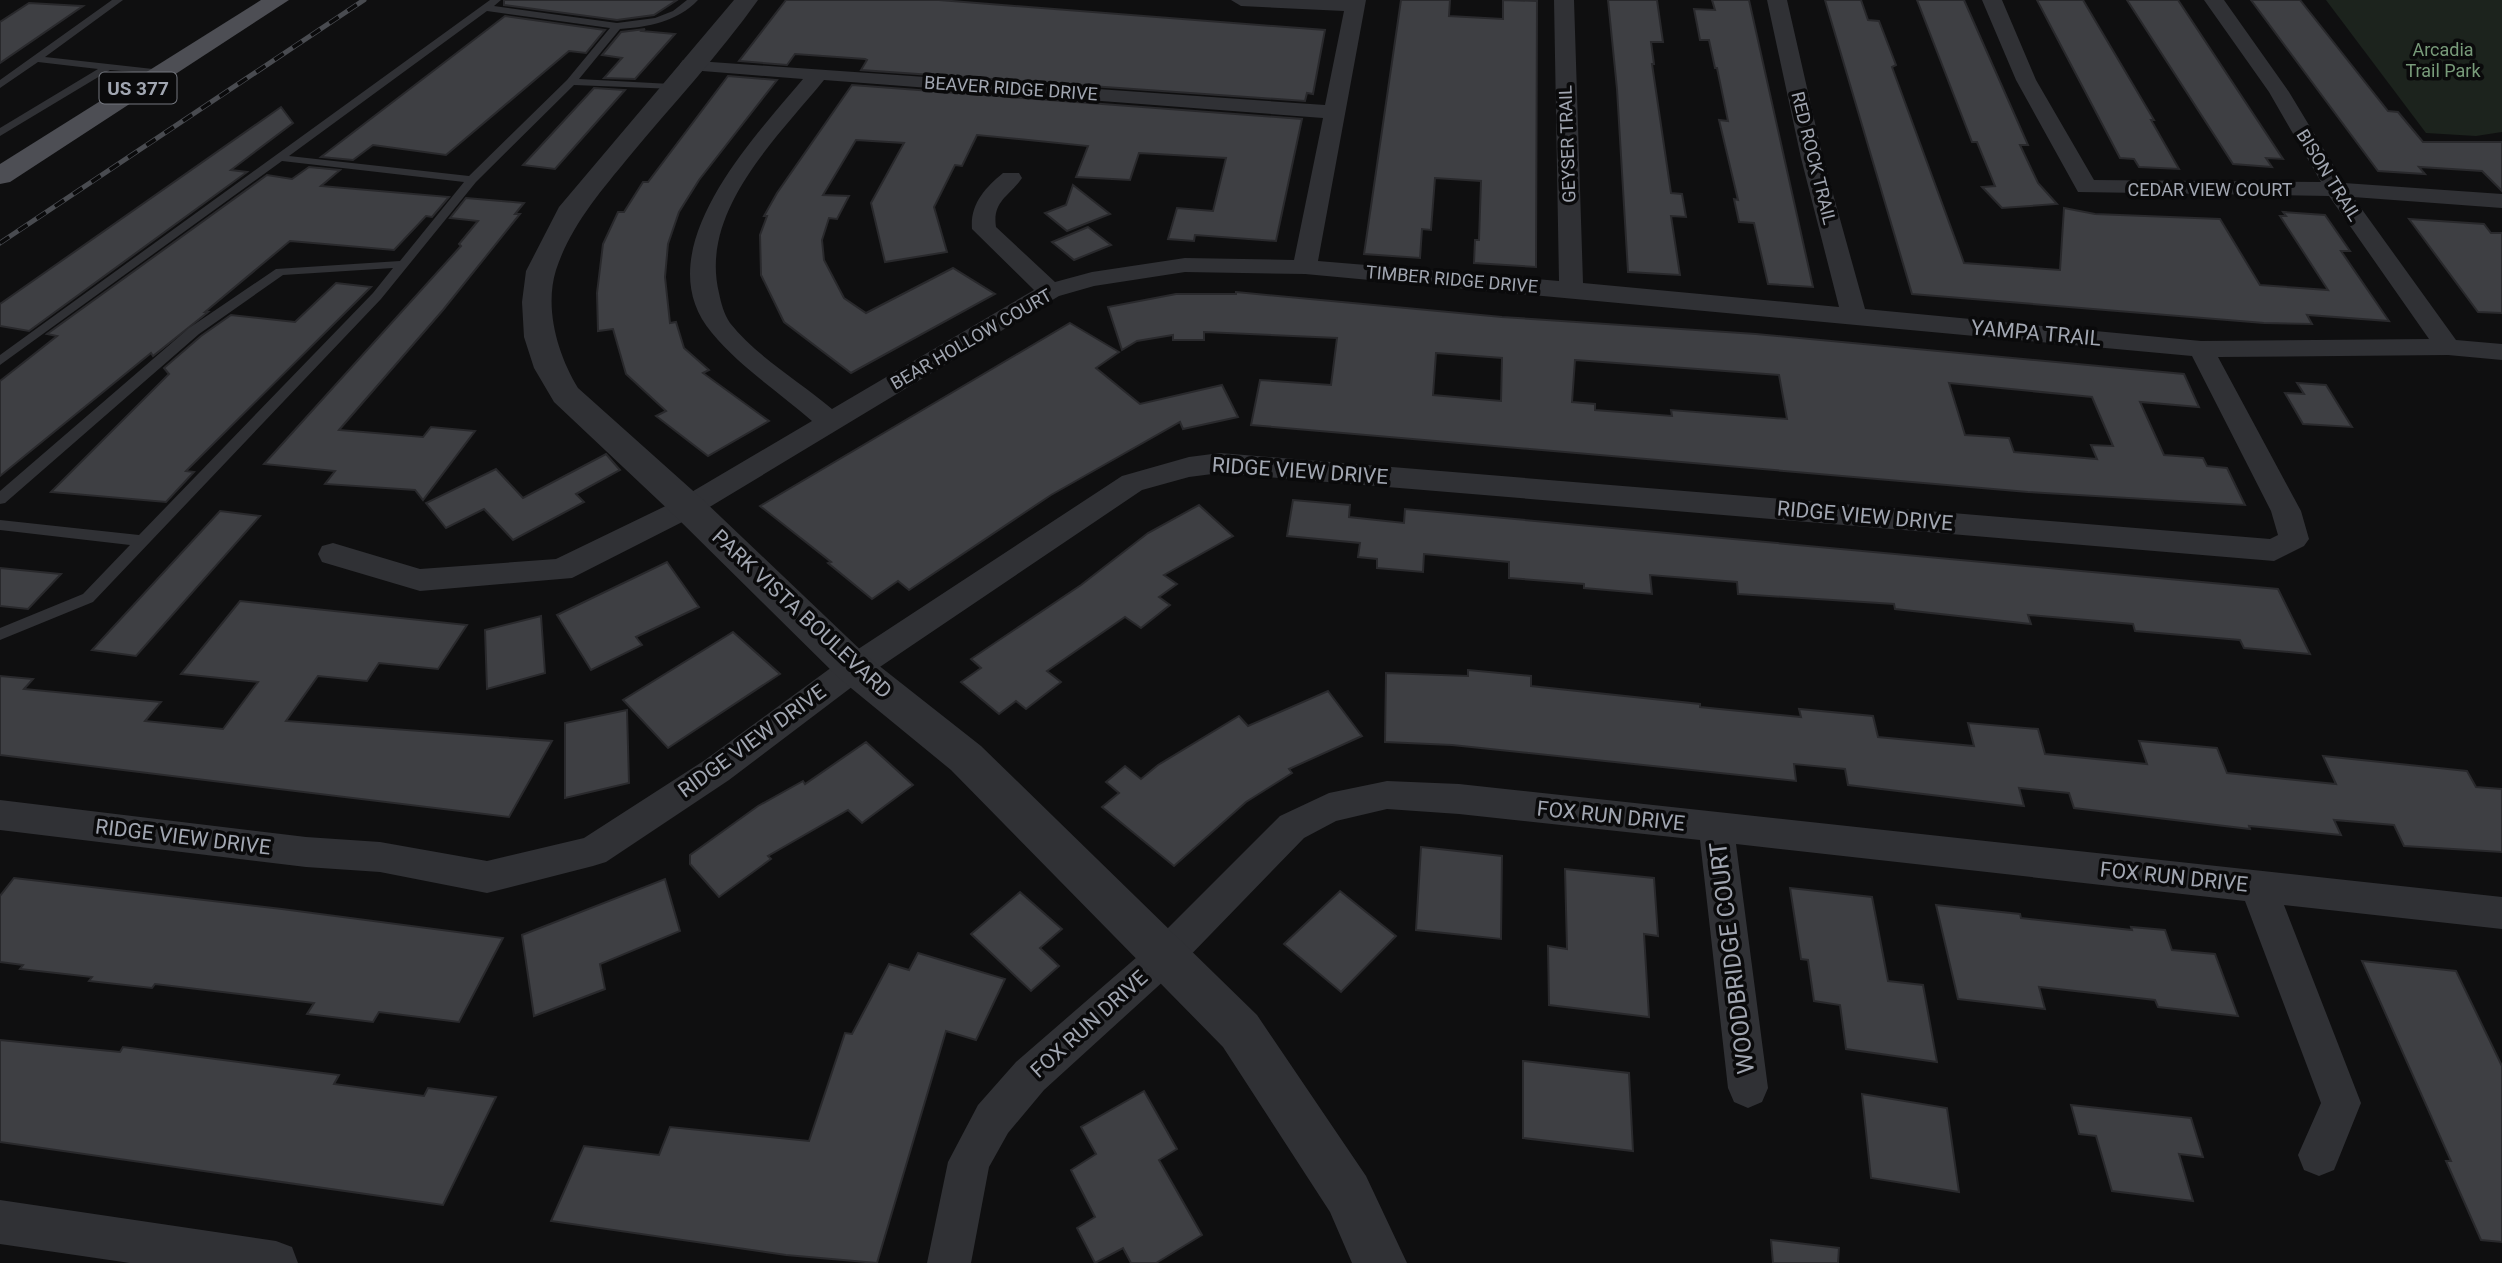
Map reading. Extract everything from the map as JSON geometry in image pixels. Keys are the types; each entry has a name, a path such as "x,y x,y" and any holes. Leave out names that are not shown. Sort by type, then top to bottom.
{"main road":[{"name":"US 377","path":"0,176 277,0"}],"street":[{"name":"PARK VISTA BOULEVARD","path":"746,0 680,76 573,207 559,228 541,271 537,302 540,337 550,368 566,395 688,507 854,668 966,758 1240,1031 1348,1194 1380,1263"},
{"path":"1241,0 1355,3 1305,267"},
{"name":"GEYSER TRAIL","path":"1564,0 1572,289"},
{"name":"RED ROCK TRAIL","path":"1777,0 1812,158 1854,316"},
{"name":"CEDAR VIEW COURT","path":"1992,0 2026,80 2086,187 2336,189 2502,201"},
{"name":"BISON TRAIL","path":"2214,0 2279,92 2336,189 2448,347"},
{"name":"BEAVER RIDGE DRIVE","path":"680,76 818,74 1333,113"},
{"path":"818,74 727,191 709,228 702,258 702,287 718,326 830,421"},
{"path":"1011,178 986,202 982,217 984,229 1050,291"},
{"name":"BEAR HOLLOW COURT","path":"333,554 420,580 561,569 688,507 1050,291 1105,277 1185,265 1333,270"},
{"name":"TIMBER RIDGE DRIVE","path":"1333,270 1572,289"},
{"name":"YAMPA TRAIL","path":"1572,289 2201,349 2448,347 2502,352"},
{"name":"RIDGE VIEW DRIVE","path":"0,815 306,852 380,857 487,877 593,851 717,770 854,668 1132,483 1189,467 1220,463 2274,550 2294,539 2286,511 2201,349"},
{"name":"FOX RUN DRIVE","path":"948,1263 969,1162 993,1119 1030,1076 1165,956 1292,827 1329,808 1387,795 1459,799 2502,913"},
{"name":"WOODBRIDGE COURT","path":"1716,827 1748,1088"},
{"path":"2258,886 2341,1103 2319,1155"},
{"path":"0,1222 276,1263"}],"lane":[{"path":"96,0 117,1"},
{"path":"0,361 491,4 617,26 646,24 674,15 693,0"},
{"path":"0,85 117,1"},
{"path":"0,634 88,598 377,296 472,180 571,82 617,26"},
{"path":"36,59 162,73"},
{"path":"0,133 108,67"},
{"path":"571,82 680,76"},
{"path":"282,158 472,180"},
{"path":"0,499 194,331 280,272 404,264"},
{"path":"0,525 143,541"}],"green space":[{"name":"Arcadia Trail Park","path":"2326,0 2502,0 2502,132 2476,136 2426,133"}],"building":[{"path":"504,0 677,0 654,15 617,20 504,5"},
{"path":"786,0 939,0 1325,30 1313,94 1307,93 1305,101 861,70 867,60 865,59 795,54 787,65 739,61"},
{"path":"1401,0 1450,0 1449,16 1503,19 1503,0 1537,1 1536,267 1474,263 1475,240 1479,240 1481,181 1435,178 1431,230 1422,229 1420,258 1364,254"},
{"path":"1608,0 1657,0 1663,42 1651,42 1652,64 1671,193 1682,194 1686,217 1671,216 1680,275 1628,272 1617,89"},
{"path":"1712,0 1749,0 1813,287 1768,284 1754,223 1739,222 1734,199 1738,200 1719,120 1728,121 1717,68 1709,40 1700,40 1694,9 1715,10"},
{"path":"1825,0 1861,0 1868,20 1879,21 1896,65 1892,67 1964,263 2060,270 2064,208 2095,214 2220,219 2260,285 2328,290 2280,216 2286,216 2283,212 2325,215 2350,251 2341,251 2389,321 2307,315 2312,324 2264,323 1912,294"},
{"path":"1917,0 1964,0 2028,145 2020,145 2038,183 2057,204 2002,208 1982,187 1995,186 1977,142 1972,142"},
{"path":"2037,0 2083,0 2154,120 2151,120 2179,169 2139,167 2134,159 2120,158"},
{"path":"2127,0 2178,0 2283,159 2266,158 2272,167 2233,164"},
{"path":"2251,0 2300,0 2388,111 2398,112 2423,142 2502,142 2502,191 2482,171 2419,167 2425,174 2378,171"},
{"path":"29,3 83,6 0,63 0,22"},
{"path":"505,16 605,30 586,53 569,51 446,155 373,145 353,160 321,157"},
{"path":"645,29 642,31 675,34 635,79 604,78 622,58 602,55 621,32"},
{"path":"728,76 777,80 699,180 679,212 668,244 665,277 670,323 676,322 684,348 709,370 703,373 769,421 708,456 656,416 666,411 626,374 613,329 598,331 597,293 603,244 618,212 624,212 643,182 648,182"},
{"path":"852,85 1302,119 1276,241 1195,235 1194,241 1168,239 1177,208 1213,211 1226,158 1139,153 1130,180 1076,177 1088,146 977,135 962,166 955,165 934,207 947,252 885,262 871,203 904,143 856,140 823,195 849,196 837,219 829,218 822,240 824,260 844,298 866,313 953,268 995,294 851,373 784,322 761,275 760,235 767,216 764,216 777,193"},
{"path":"594,88 625,90 555,169 523,165"},
{"path":"281,107 293,123 231,170 247,172 29,331 0,326 0,304"},
{"path":"309,167 340,170 321,186 449,197 432,217 426,216 394,250 290,241 205,312 208,312 153,356 151,353 0,476 0,381 57,336 47,334 267,175 292,179"},
{"path":"1073,185 1110,214 1067,231 1045,213 1066,205"},
{"path":"466,198 524,203 515,214 520,214 443,310 339,430 423,437 431,427 475,431 423,500 415,490 325,484 335,471 264,464 461,246 459,244 478,221 450,218"},
{"path":"2409,219 2484,224 2491,233 2502,233 2502,313 2478,312"},
{"path":"1088,227 1111,245 1074,260 1052,242"},
{"path":"336,283 371,287 186,471 194,472 166,502 51,492 169,374 164,368 201,336 231,315 295,322"},
{"path":"1176,294 1236,294 1502,317 1756,334 2184,374 2199,407 2140,402 2164,455 2203,458 2207,466 2227,468 2245,505 2028,492 1251,425 1260,380 1331,385 1337,338 1204,332 1204,340 1173,340 1173,335 1137,341 1122,350 1108,307","holes":["1436,353 1502,358 1501,401 1433,395","1575,360 1779,375 1787,419 1671,410 1672,416 1595,410 1595,404 1572,402","1949,383 2092,397 2113,446 2091,445 2097,459 2014,452 2009,438 1965,435"]},
{"path":"1070,323 1119,352 1096,368 1140,404 1222,385 1238,417 1183,429 1180,422 1051,495 909,590 898,581 872,599 828,563 831,562 760,506"},
{"path":"2297,383 2326,385 2352,427 2303,424 2285,393 2304,394"},
{"path":"606,454 620,470 576,494 584,502 513,540 484,509 446,528 426,503 496,469 523,498"},
{"path":"1293,500 1350,505 1349,517 1404,523 1405,509 2278,589 2310,654 2244,648 2240,640 2135,631 2133,624 2028,615 2031,624 1895,609 1894,604 1738,594 1737,582 1650,575 1652,594 1584,588 1584,584 1509,578 1509,562 1424,554 1423,572 1377,568 1377,559 1358,557 1360,543 1287,536"},
{"path":"1199,505 1233,536 1164,575 1177,584 1159,597 1170,605 1141,628 1125,617 1047,671 1061,682 1026,709 1016,701 999,714 961,682 981,668 971,659 1081,585 1148,533"},
{"path":"220,511 260,516 136,656 92,650"},
{"path":"667,562 699,607 636,637 642,645 591,670 557,615"},
{"path":"0,568 61,574 28,609 0,606"},
{"path":"240,601 467,625 438,669 379,663 367,681 318,676 286,721 552,741 509,817 0,755 0,676 33,679 24,689 161,702 145,721 223,729 258,682 181,674"},
{"path":"541,616 545,673 487,689 485,630"},
{"path":"733,632 780,674 668,748 623,700"},
{"path":"1468,670 1531,676 1531,686 1700,704 1700,707 1801,717 1799,709 1873,716 1878,737 1974,746 1968,723 2038,729 2045,754 2147,764 2139,741 2217,748 2227,773 2336,784 2323,756 2467,771 2476,787 2502,789 2502,852 2404,846 2394,825 2334,820 2341,835 2249,826 2250,829 2074,808 2069,793 2019,788 2024,806 1848,785 1845,769 1794,764 1796,781 1452,745 1385,742 1386,673 1468,676"},
{"path":"1328,691 1362,736 1289,769 1292,773 1246,802 1174,866 1102,807 1119,793 1106,782 1125,766 1141,779 1158,765 1239,716 1248,726"},
{"path":"627,710 629,783 565,798 565,723"},
{"path":"866,742 913,785 862,823 848,810 768,856 771,859 719,897 690,864 690,855 758,806 803,781 805,784"},
{"path":"1421,847 1502,856 1501,939 1416,930"},
{"path":"1565,869 1654,878 1658,936 1644,934 1649,1017 1549,1005 1548,946 1567,949"},
{"path":"14,878 503,938 459,1022 379,1012 373,1022 307,1014 314,1003 155,984 152,988 89,981 92,977 20,969 23,965 0,962 0,896"},
{"path":"665,879 680,931 600,964 605,989 534,1016 522,935"},
{"path":"1790,888 1872,897 1888,981 1923,985 1937,1062 1846,1049 1840,1005 1814,1001 1808,960 1801,959"},
{"path":"1340,891 1396,936 1341,992 1284,944"},
{"path":"1020,892 1062,929 1040,948 1059,966 1031,991 971,934"},
{"path":"1936,905 2020,914 2021,918 2132,930 2131,927 2165,930 2172,950 2215,954 2238,1016 2158,1007 2155,1000 2039,987 2045,1009 1958,999"},
{"path":"918,953 1005,979 976,1040 946,1031 877,1263 786,1255 551,1221 584,1146 659,1155 670,1127 809,1141 845,1033 852,1034 889,964 909,970"},
{"path":"2362,961 2456,971 2502,1066 2502,1242 2481,1240 2446,1161 2451,1161"},
{"path":"0,1040 120,1052 123,1047 339,1075 334,1084 424,1096 428,1088 496,1097 443,1205 0,1142"},
{"path":"1523,1061 1629,1073 1633,1151 1523,1138"},
{"path":"1144,1091 1177,1149 1159,1160 1202,1235 1156,1263 1131,1263 1123,1248 1095,1263 1077,1228 1095,1217 1071,1170 1096,1154 1081,1127"},
{"path":"1862,1094 1947,1108 1959,1192 1871,1178"},
{"path":"2071,1105 2191,1118 2203,1157 2179,1154 2193,1201 2112,1191 2096,1136 2079,1134"},
{"path":"1771,1240 1839,1248 1838,1263 1773,1263"}],"railway":[{"path":"0,243 364,0"}]}
